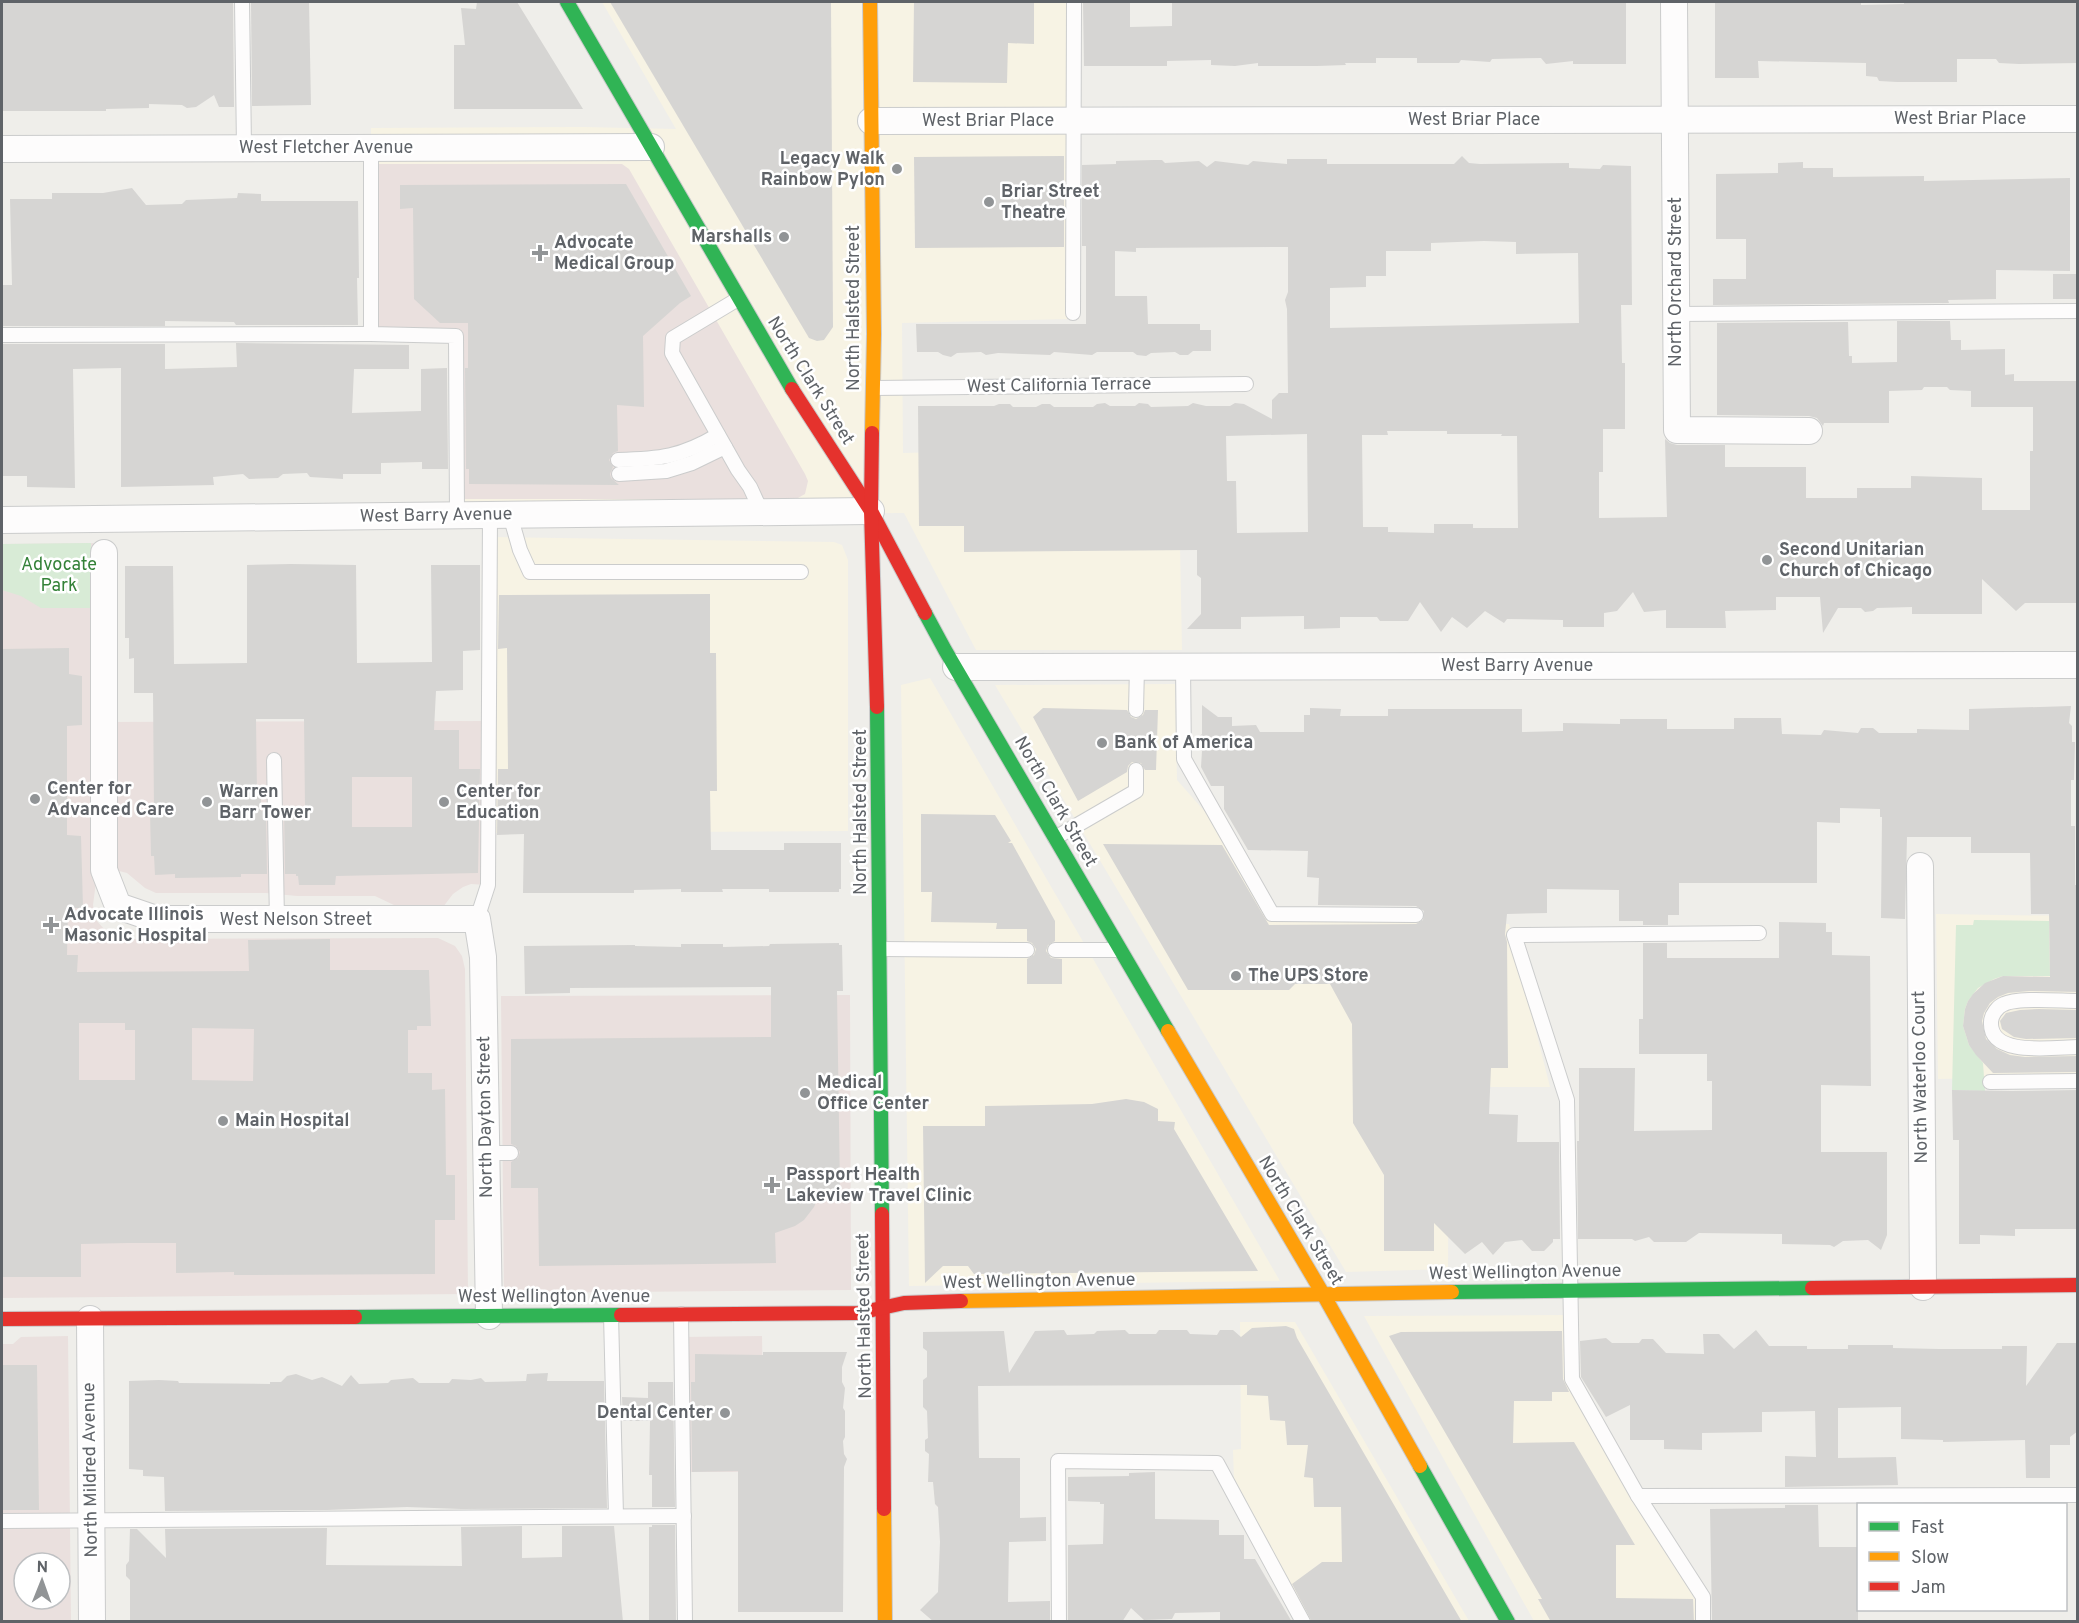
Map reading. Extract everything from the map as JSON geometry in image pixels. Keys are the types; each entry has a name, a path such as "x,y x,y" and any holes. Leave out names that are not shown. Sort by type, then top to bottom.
{"main road":[{"name":"North Clark Street","path":"567,2 791,388 871,512 956,667 1120,951 1323,1294 1508,1622"},
{"name":"North Halsted Street","path":"870,2 873,388 871,512 878,723 885,1622"},
{"name":"West Wellington Avenue","path":"2,1319 859,1313 904,1303 920,1302 1323,1294 2078,1285"}],"street":[{"name":"North Orchard Street","path":"1674,2 1677,430 1809,430"},
{"name":"West Briar Place","path":"871,121 2078,119"},
{"name":"West Fletcher Avenue","path":"2,149 651,147"},
{"name":"West Barry Avenue","path":"2,520 871,512"},
{"name":"West Nelson Street","path":"104,553 104,870 118,906 156,919 477,920"},
{"name":"West Barry Avenue","path":"956,667 2078,665"},
{"name":"North Waterloo Court","path":"1920,866 1923,1287"},
{"name":"North Dayton Street","path":"477,920 483,957 499,1153 489,1316"},
{"name":"North Mildred Avenue","path":"90,1319 92,1622"}],"lane":[{"path":"242,2 244,148"},
{"path":"1073,313 1074,2"},
{"path":"371,149 371,334"},
{"path":"738,299 673,338 672,353 750,487 762,513"},
{"path":"1677,314 2078,311"},
{"path":"2,335 371,334 456,336 457,515"},
{"name":"West California Terrace","path":"873,388 1246,384"},
{"path":"618,467 666,471 692,463 722,441"},
{"path":"500,515 530,572 801,572"},
{"path":"477,920 488,885 500,515"},
{"path":"1136,710 1137,667"},
{"path":"1183,667 1184,759 1272,914 1416,915"},
{"path":"274,760 277,920"},
{"path":"1055,838 1136,791 1136,770"},
{"path":"1703,1622 1703,1597 1638,1496 1572,1379 1566,1100 1514,935 1758,933"},
{"path":"880,949 1027,950"},
{"path":"1054,950 1120,951"},
{"path":"2078,1001 2009,1002 1996,1011 1991,1021 1993,1032 2000,1042 2012,1048 2078,1047"},
{"path":"1990,1082 2078,1081"},
{"path":"681,1314 685,1622"},
{"path":"611,1315 616,1516"},
{"path":"1059,1622 1058,1461 1217,1463 1303,1622"},
{"path":"1638,1496 2078,1496"},
{"path":"2,1521 684,1516"}],"shaded area":[{"path":"602,2 1066,2 1070,319 902,323 903,453 980,451 1178,438 1182,650 976,650 904,513 457,515 456,336 371,334 371,128 676,129"},
{"path":"371,164 622,164 629,169 805,474 808,481 805,494 796,499 457,499 456,336 371,334"},
{"path":"490,537 834,542 842,545 848,560 848,831 489,833"},
{"name":"Advocate Illinois Masonic Hospital","path":"104,543 104,722 490,721 488,885 471,884 463,887 453,894 443,907 396,906 375,896 156,893 145,888 127,873 119,871 105,873 96,882 93,905 96,920 105,930 120,939 438,938 455,946 462,956 465,969 468,1294 2,1298 2,544"},
{"path":"930,678 1280,1281 909,1286 901,685"},
{"path":"1175,684 1177,780 1207,814 1269,918 1509,924 1550,1087 1449,1087 1448,1269 1346,1272 995,685"},
{"path":"1936,914 2077,916 2077,1077 1938,1079"},
{"path":"850,995 851,1290 504,1293 501,996"},
{"path":"1569,1315 1570,1383 1700,1600 1700,1621 1534,1621 1364,1316"},
{"path":"1240,1322 1295,1322 1469,1621 1310,1621 1234,1480 1233,1450 1241,1449"},
{"path":"68,1336 70,1551 12,1551 12,1611 71,1611 71,1621 2,1621 2,1344 13,1344 21,1337"},
{"name":"Dental Center","path":"762,1336 764,1472 683,1472 682,1337"}],"green space":[{"name":"Advocate Park","path":"91,543 92,608 41,608 21,596 2,590 2,544"},
{"path":"1974,920 2049,921 2050,976 2003,976 1978,988 1968,1001 1963,1026 1969,1045 1983,1063 1985,1091 1952,1090 1956,925 1973,925"}],"building":[{"path":"2,2 233,2 234,107 219,107 214,95 196,107 187,108 182,105 149,104 149,108 106,109 106,111 2,111"},
{"path":"251,2 309,2 311,105 252,106"},
{"path":"477,2 517,2 583,109 454,109 454,45 465,45 461,8 476,9"},
{"path":"610,2 831,2 833,327 824,340 817,341 809,338"},
{"path":"914,2 1034,2 1034,44 1008,43 1007,83 913,82"},
{"path":"1083,2 1130,2 1130,27 1172,26 1172,2 1626,2 1626,64 1573,64 1573,61 1546,64 1541,58 1492,59 1490,62 1461,60 1459,63 1417,63 1417,58 1376,58 1376,63 1317,66 1258,66 1258,63 1235,66 1211,65 1211,60 1167,61 1167,66 1084,66"},
{"path":"1715,2 1861,2 1861,5 1904,4 1904,2 2078,2 2078,63 2019,64 1999,63 1996,59 1957,59 1957,82 1897,82 1879,81 1877,77 1866,76 1866,63 1758,61 1759,78 1715,78"},
{"name":"Briar Street Theatre","path":"1064,156 1064,247 915,248 914,157"},
{"path":"1462,156 1469,163 1480,164 1569,163 1569,168 1600,169 1603,165 1631,166 1632,305 1621,305 1622,363 1625,363 1625,429 1603,429 1603,472 1599,472 1599,518 1667,517 1665,439 1677,445 1725,445 1725,467 1806,467 1806,498 1857,498 1857,488 1911,488 1911,476 1982,478 1982,510 2030,510 2033,407 1971,407 1971,391 1950,390 1947,387 1924,387 1922,390 1889,391 1889,423 1824,423 1823,426 1817,418 1809,416 1717,415 1717,323 1848,322 1849,356 1852,356 1852,363 1897,362 1897,321 1950,321 1951,340 1961,340 1961,350 2005,349 2005,375 2014,374 2014,381 2078,381 2078,603 2025,603 2016,611 1982,579 1982,614 1912,614 1912,607 1877,608 1865,612 1861,608 1838,608 1823,633 1820,597 1776,597 1776,610 1725,611 1726,628 1666,628 1666,610 1644,612 1633,592 1617,611 1604,613 1604,627 1563,627 1563,620 1507,619 1504,623 1485,611 1467,628 1452,617 1441,632 1420,602 1408,621 1380,621 1377,617 1340,617 1340,628 1304,629 1304,616 1241,617 1241,629 1187,629 1201,614 1201,578 1197,575 1197,550 964,552 964,526 919,526 918,406 1010,404 1013,407 1036,407 1050,404 1054,407 1093,407 1105,403 1110,406 1135,406 1139,403 1148,404 1151,407 1188,406 1193,403 1206,406 1230,406 1235,403 1244,404 1272,419 1272,400 1279,393 1288,393 1285,300 1288,292 1288,247 1136,248 1136,252 1115,251 1115,296 1147,296 1148,324 1200,324 1200,330 1211,330 1211,351 1193,351 1188,355 1175,352 1151,353 1146,356 1133,352 1097,352 1092,355 1054,352 1050,355 998,353 986,355 981,352 957,353 951,357 938,352 917,352 916,324 1086,324 1086,246 1082,246 1082,165 1116,164 1116,161 1162,160 1165,163 1199,161 1207,167 1215,161 1248,165 1253,161 1287,164 1287,159 1327,159 1327,164 1454,164","holes":["1516,242 1516,254 1578,253 1579,323 1330,328 1330,288 1366,287 1366,276 1386,276 1386,251 1431,251 1431,243","1387,431 1447,431 1447,434 1517,436 1518,528 1473,528 1473,524 1434,524 1434,533 1388,532 1388,527 1363,527 1362,435 1388,435","1307,434 1308,532 1237,533 1236,481 1227,481 1226,436"]},
{"path":"1803,162 1803,168 1833,168 1833,177 1924,176 1924,181 2070,178 2070,271 1996,270 1996,299 1948,300 1949,303 1713,305 1713,279 1746,279 1746,239 1716,239 1716,174 1778,173 1778,163"},
{"path":"626,184 691,296 643,336 644,407 617,405 618,451 613,453 609,460 613,467 611,478 619,485 469,484 469,469 466,469 465,368 468,368 468,323 440,323 414,299 413,208 400,209 400,185"},
{"path":"132,188 146,205 182,204 186,200 237,198 238,193 261,194 261,201 358,201 358,325 236,325 234,322 165,321 165,326 2,326 2,285 12,285 10,199 52,199 52,193 103,193"},
{"path":"2053,274 2078,274 2078,299 2053,299"},
{"path":"236,343 409,345 409,369 354,369 352,413 421,411 421,369 447,368 448,469 422,469 422,462 381,463 381,474 343,474 343,479 310,477 307,473 283,474 278,478 249,479 243,474 213,477 214,485 121,487 121,368 73,369 75,488 27,487 27,476 2,476 2,344 165,344 165,369 237,367"},
{"path":"247,565 356,565 357,663 432,662 431,565 480,565 480,650 463,651 463,690 436,691 434,730 459,730 459,769 480,769 478,873 336,876 335,885 299,885 296,874 285,874 284,809 305,807 304,719 256,719 257,793 261,793 261,811 266,810 267,874 241,874 241,877 175,878 175,874 155,875 154,856 151,856 150,812 154,812 153,693 134,693 134,658 129,659 129,638 125,638 125,566 173,566 174,664 247,663","holes":["352,777 412,777 412,827 352,827"]},
{"path":"710,594 710,653 716,653 717,791 710,791 711,850 784,850 784,843 841,843 841,889 839,892 722,889 723,892 681,892 681,889 634,890 634,893 523,893 524,834 497,835 498,769 508,769 507,648 498,649 499,595"},
{"name":"Main Hospital","path":"69,648 69,674 82,676 82,725 67,726 67,835 81,836 83,908 68,908 67,955 78,955 77,972 249,971 248,940 330,939 330,970 429,970 431,1026 417,1026 417,1030 408,1030 408,1073 432,1073 432,1090 445,1089 446,1175 455,1175 455,1220 435,1220 435,1274 176,1273 176,1243 128,1243 81,1244 81,1277 2,1277 2,649","holes":["79,1023 125,1023 125,1030 135,1030 135,1080 79,1080","192,1028 254,1029 253,1081 192,1080"]},
{"path":"1202,705 1218,717 1232,717 1232,726 1256,725 1260,732 1304,732 1304,715 1310,715 1310,708 1341,709 1340,716 1388,716 1388,709 1522,709 1522,732 1563,731 1563,723 1620,724 1620,719 1667,719 1667,729 1734,729 1734,718 1781,718 1782,734 1821,735 1824,730 1858,733 1861,728 1873,728 1879,733 1917,733 1917,729 1969,730 1969,709 2071,706 2069,723 2072,726 2072,742 2075,742 2074,780 2071,780 2071,826 2075,826 2075,885 2078,885 2078,992 2008,993 1990,1003 1982,1021 1986,1039 1997,1049 2010,1055 2025,1057 2078,1056 2078,1072 1993,1073 1969,1045 1963,1026 1968,1001 1985,983 2003,976 2050,977 2049,914 2031,914 2030,853 1971,853 1971,837 1907,837 1905,919 1881,918 1882,817 1880,817 1880,809 1840,808 1840,823 1817,822 1817,883 1679,883 1679,915 1668,915 1668,925 1643,925 1643,921 1619,921 1619,890 1547,889 1547,913 1507,914 1505,934 1507,942 1508,1068 1491,1068 1489,1114 1518,1115 1517,1142 1559,1142 1560,1239 1553,1239 1544,1251 1532,1251 1522,1240 1505,1242 1493,1255 1482,1242 1465,1254 1434,1223 1434,1251 1384,1251 1384,1175 1353,1123 1352,1024 1330,984 1295,984 1289,990 1188,990 1103,844 1222,845 1269,925 1416,924 1423,920 1424,911 1416,906 1318,905 1319,878 1307,877 1308,851 1248,850 1224,809 1224,786 1211,786 1201,767 1202,751 1197,747 1197,738 1202,734"},
{"name":"Bank of America","path":"1043,708 1127,710 1131,717 1136,719 1143,715 1145,710 1158,710 1156,770 1145,770 1141,763 1132,762 1127,772 1078,801 1033,717"},
{"path":"921,814 995,815 1011,841 1008,843 1012,843 1055,921 1055,941 1048,945 1046,951 1051,958 1062,959 1062,984 1027,984 1027,959 1034,955 1036,949 1032,943 1027,941 1027,929 996,929 997,923 931,922 932,892 921,892"},
{"path":"1779,922 1826,923 1826,932 1832,932 1832,955 1870,956 1871,1086 1821,1085 1821,1152 1887,1152 1887,1235 1881,1250 1868,1240 1843,1241 1834,1247 1782,1244 1782,1234 1699,1233 1686,1242 1654,1242 1649,1237 1635,1241 1632,1239 1578,1239 1579,1068 1635,1068 1634,1131 1712,1130 1712,1081 1707,1081 1707,1054 1639,1054 1639,1019 1643,1019 1643,943 1667,943 1667,958 1779,958"},
{"path":"839,943 842,945 843,991 837,991 840,1189 822,1189 814,1207 804,1220 775,1233 776,1263 539,1266 538,1188 511,1188 511,1162 518,1158 520,1152 516,1146 511,1144 511,1039 771,1037 771,987 570,988 570,993 525,994 524,946 681,947 681,944 723,944 723,947"},
{"path":"2039,1009 2078,1010 2078,1038 2026,1039 2014,1037 2002,1029 2000,1021 2006,1013"},
{"path":"1952,1090 2078,1090 2078,1229 2015,1229 2015,1236 1980,1235 1980,1244 1959,1244 1959,1140 1953,1140"},
{"path":"1126,1099 1144,1102 1158,1109 1158,1121 1175,1122 1174,1129 1258,1271 974,1274 968,1266 943,1266 925,1283 923,1126 985,1126 985,1106 1092,1104"},
{"path":"1286,1326 1294,1329 1297,1338 1462,1622 1312,1622 1292,1584 1322,1562 1342,1562 1341,1507 1314,1507 1313,1478 1304,1477 1308,1445 1287,1445 1285,1421 1270,1420 1268,1396 1247,1395 1247,1385 978,1386 979,1458 1020,1458 1020,1518 1046,1517 1046,1541 1009,1542 1008,1602 1050,1601 1050,1622 934,1622 920,1610 938,1592 940,1542 938,1507 935,1504 933,1482 928,1482 929,1454 925,1451 925,1440 928,1438 927,1411 923,1407 923,1380 927,1377 927,1351 923,1348 923,1332 1004,1331 1009,1373 1035,1331 1064,1330 1067,1335 1094,1334 1097,1331 1125,1330 1129,1334 1156,1334 1159,1330 1187,1330 1190,1334 1217,1335 1220,1330 1233,1330 1241,1337 1252,1328"},
{"path":"1756,1330 1769,1346 1807,1346 1807,1349 1848,1349 1848,1345 1893,1345 1893,1348 1939,1349 2002,1349 2002,1346 2027,1346 2026,1386 2057,1343 2078,1343 2078,1431 2070,1437 2070,1445 2050,1445 2050,1478 2026,1478 2025,1440 1943,1442 1943,1440 1901,1439 1901,1407 1838,1408 1838,1458 1896,1457 1898,1485 1785,1487 1785,1456 1816,1457 1815,1411 1762,1412 1762,1432 1702,1433 1702,1450 1664,1449 1664,1440 1630,1440 1630,1405 1606,1417 1581,1377 1580,1341 1606,1338 1612,1343 1639,1343 1642,1339 1653,1339 1666,1353 1704,1354 1703,1334 1719,1334 1734,1349"},
{"path":"1562,1331 1563,1379 1569,1392 1552,1392 1552,1401 1514,1401 1513,1443 1574,1442 1635,1545 1616,1545 1616,1598 1693,1599 1694,1622 1551,1622 1538,1599 1542,1599 1389,1336 1401,1332"},
{"path":"763,1352 847,1352 842,1367 842,1382 845,1388 843,1408 845,1437 843,1441 844,1454 847,1459 844,1467 843,1612 738,1612 738,1471 692,1472 691,1382 695,1382 695,1354 763,1355"},
{"path":"2,1365 37,1365 39,1510 2,1510"},
{"path":"548,1373 547,1381 604,1381 607,1508 407,1507 165,1511 164,1477 143,1476 143,1470 129,1469 129,1381 270,1384 270,1382 281,1382 287,1376 296,1374 312,1380 322,1377 342,1386 351,1375 359,1384 388,1383 391,1380 413,1378 419,1383 449,1383 452,1379 481,1378 485,1382 526,1381 527,1374"},
{"path":"648,1382 673,1382 675,1507 652,1507 652,1475 649,1475 650,1421 623,1421 622,1397 648,1398"},
{"path":"1155,1472 1155,1519 1219,1520 1219,1535 1244,1535 1244,1559 1255,1559 1292,1622 1220,1622 1220,1612 1175,1613 1172,1619 1144,1620 1131,1608 1122,1622 1068,1622 1068,1545 1103,1544 1104,1504 1068,1501 1068,1477 1129,1476 1129,1473"},
{"path":"1785,1505 1818,1505 1819,1547 1857,1547 1858,1622 1712,1622 1710,1509 1785,1508"},
{"path":"675,1525 676,1622 649,1622 649,1527"},
{"path":"522,1526 522,1558 562,1557 562,1526 614,1526 623,1622 130,1622 130,1580 126,1576 126,1565 129,1561 130,1529 137,1529 166,1558 165,1529 327,1528 326,1565 462,1566 461,1527"}],"traffic: fast":[{"path":"567,2 792,389"},
{"path":"925,613 1168,1031"},
{"path":"877,707 882,1214"},
{"path":"1452,1292 1812,1288"},
{"path":"355,1317 621,1315"},
{"path":"1420,1466 1508,1622"}],"traffic: slow":[{"path":"870,2 874,334 872,433"},
{"path":"1168,1031 1323,1294 1420,1466"},
{"path":"961,1301 1452,1292"},
{"path":"884,1509 885,1622"}],"traffic: jam":[{"path":"792,389 871,511 925,613"},
{"path":"872,433 871,511 877,707"},
{"path":"882,1214 884,1509"},
{"path":"1812,1288 2078,1285"},
{"path":"621,1315 859,1313 904,1303 961,1301"},
{"path":"2,1319 355,1317"}],"place":[{"name":"Legacy Walk Rainbow Pylon","path":"897,169"},
{"name":"Briar Street Theatre","path":"989,202"},
{"name":"Marshalls","path":"784,237"},
{"name":"Advocate Medical Group","path":"540,253"},
{"name":"Second Unitarian Church of Chicago","path":"1767,560"},
{"name":"Bank of America","path":"1102,743"},
{"name":"Center for Advanced Care","path":"35,799"},
{"name":"Warren Barr Tower","path":"207,802"},
{"name":"Center for Education","path":"444,802"},
{"name":"Advocate Illinois Masonic Hospital","path":"51,925"},
{"name":"The UPS Store","path":"1236,976"},
{"name":"Medical Office Center","path":"805,1093"},
{"name":"Main Hospital","path":"223,1121"},
{"name":"Passport Health Lakeview Travel Clinic","path":"772,1185"},
{"name":"Dental Center","path":"725,1413"}]}
